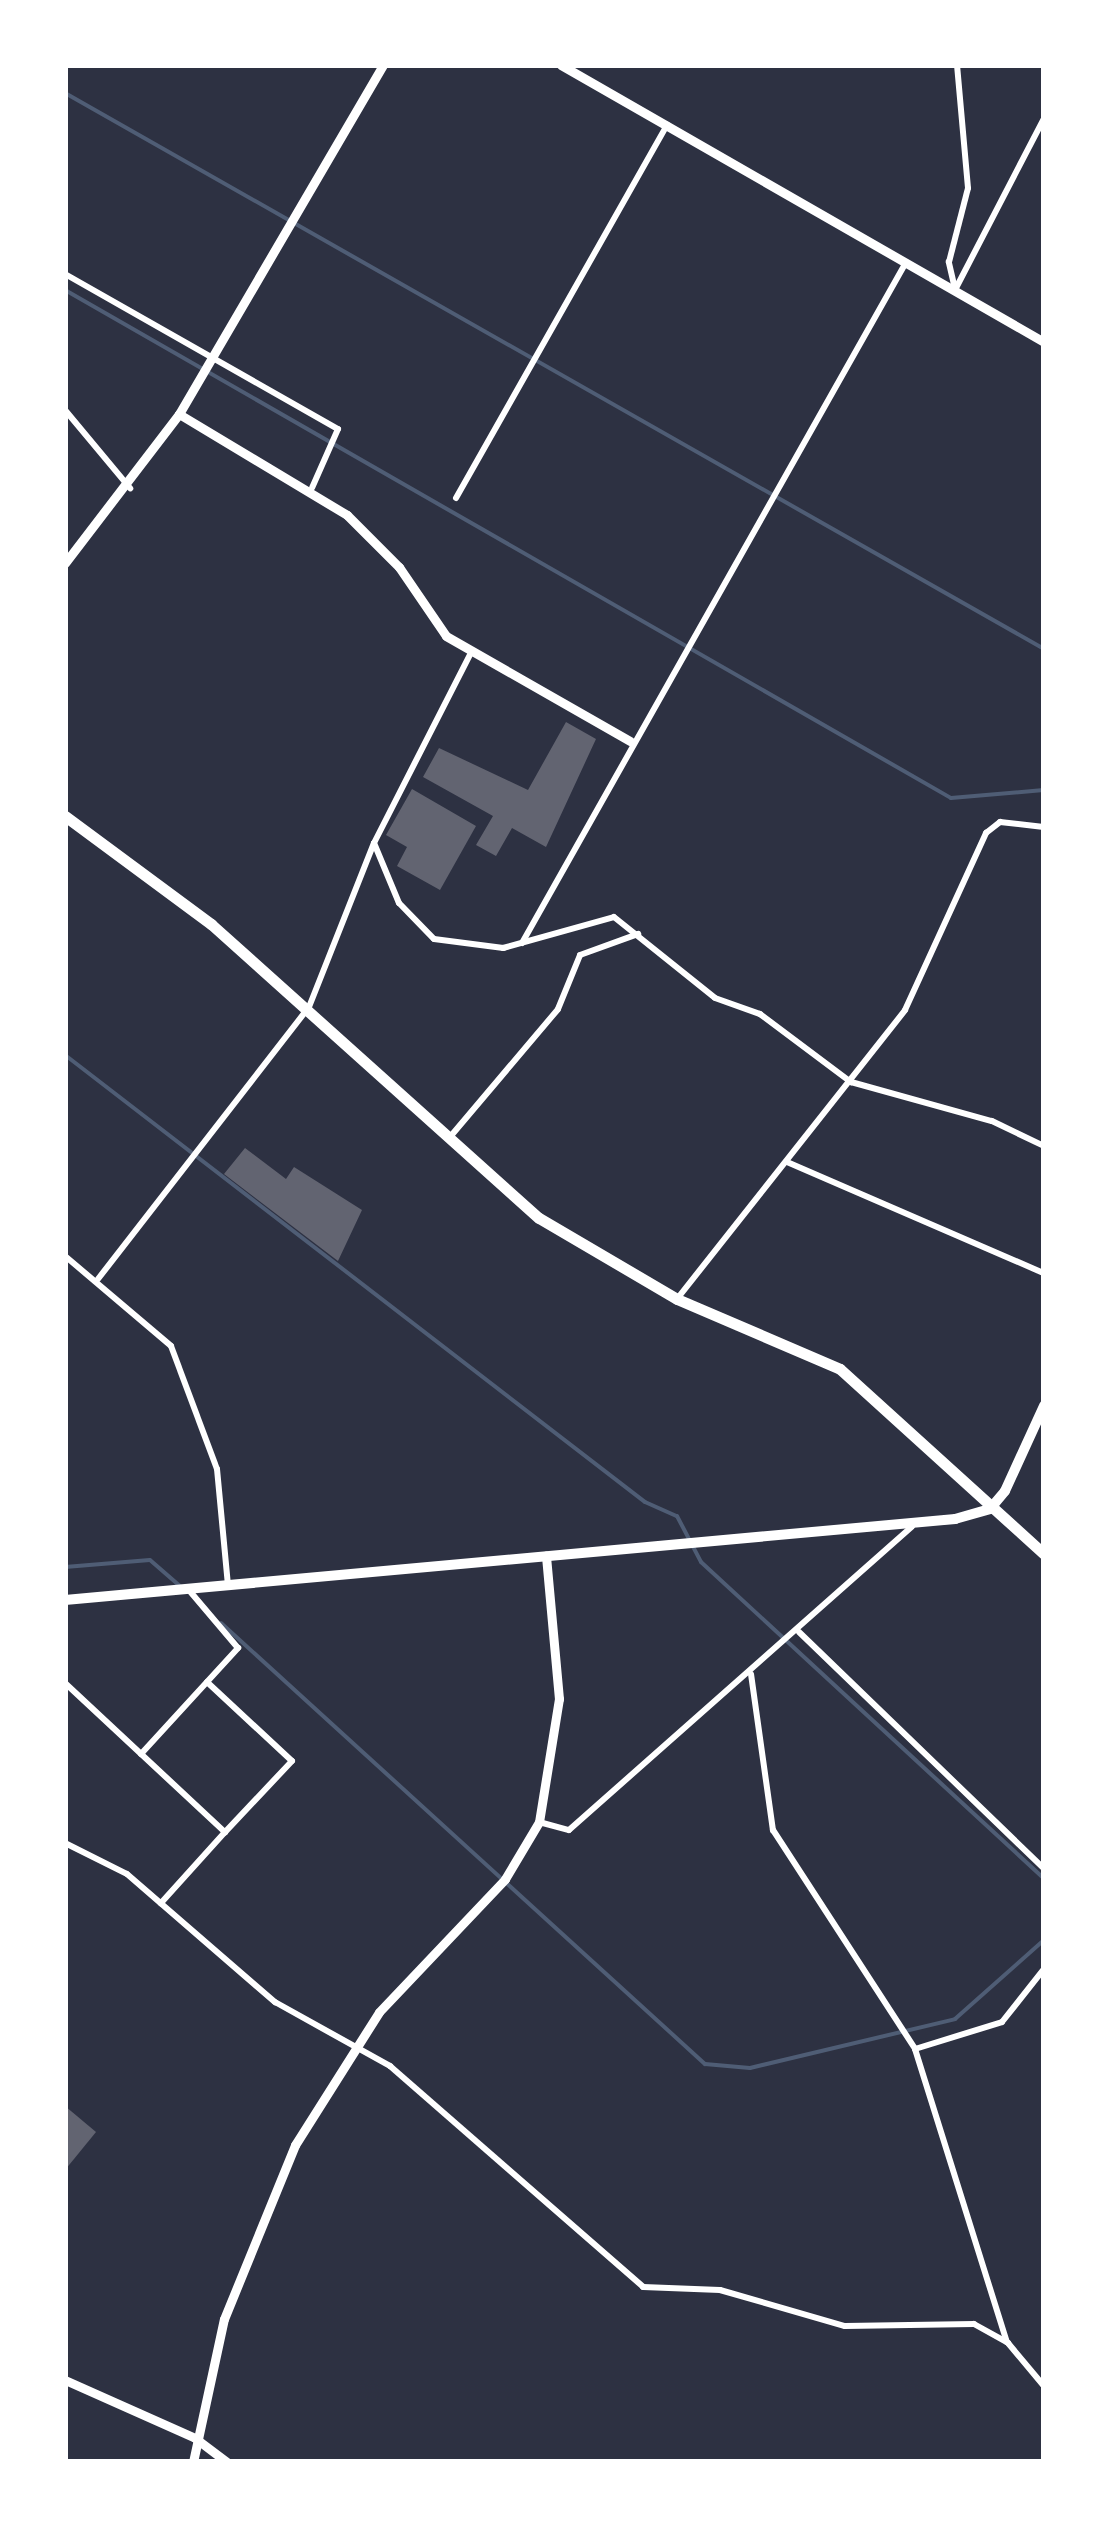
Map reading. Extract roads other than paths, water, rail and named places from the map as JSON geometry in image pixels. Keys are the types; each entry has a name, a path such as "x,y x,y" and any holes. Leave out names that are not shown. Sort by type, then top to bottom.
{"main road":[{"path":"65,816 309,1007 447,1140 540,1218 677,1299 840,1369 1044,1554"},
{"path":"990,1509 1044,1406"},
{"path":"65,1600 912,1526 990,1509"}],"street":[{"path":"65,563 130,488 180,414 382,65"},
{"path":"561,65 904,266 1044,342"},
{"path":"955,291 949,262 968,188 957,65"},
{"path":"955,291 1044,118"},
{"path":"456,498 667,125"},
{"path":"521,944 630,741 904,266"},
{"path":"65,274 211,363 338,429 312,488"},
{"path":"65,410 130,488"},
{"path":"180,414 312,488 388,553 436,627 630,741"},
{"path":"98,1279 309,1007 374,843 472,651"},
{"path":"677,1299 905,1010 986,833 1000,822 1044,828"},
{"path":"374,843 398,903 434,939 478,951 521,944 601,918 638,934 715,998 760,1014 850,1082 992,1121 1044,1146"},
{"path":"447,1140 558,1008 580,955 638,934"},
{"path":"787,1162 1044,1273"},
{"path":"65,1256 98,1279 179,1363 217,1470 228,1586"},
{"path":"539,1822 569,1830 799,1632 912,1526"},
{"path":"193,2462 194,2438 224,2319 280,2175 358,2043 505,1878 539,1822 559,1699 546,1556"},
{"path":"141,1754 238,1644 188,1589"},
{"path":"799,1632 1044,1869"},
{"path":"751,1674 773,1830 916,2048 1007,2342 1044,2386"},
{"path":"65,1682 225,1832"},
{"path":"161,1902 292,1761 207,1682"},
{"path":"65,1843 161,1902 275,2002 358,2043 511,2164 581,2242 642,2286 720,2290 845,2326 954,2320 1007,2342"},
{"path":"916,2048 1002,2022 1044,1968"},
{"path":"65,2380 194,2438 228,2462"}],"waterway":[{"path":"65,93 1044,649"},
{"path":"65,290 951,798 1044,790"},
{"path":"65,1055 645,1502 677,1516 701,1562 1044,1879"},
{"path":"65,1567 150,1560 180,1586"},
{"path":"221,1623 705,2064 750,2068 955,2019 1044,1940"}]}
